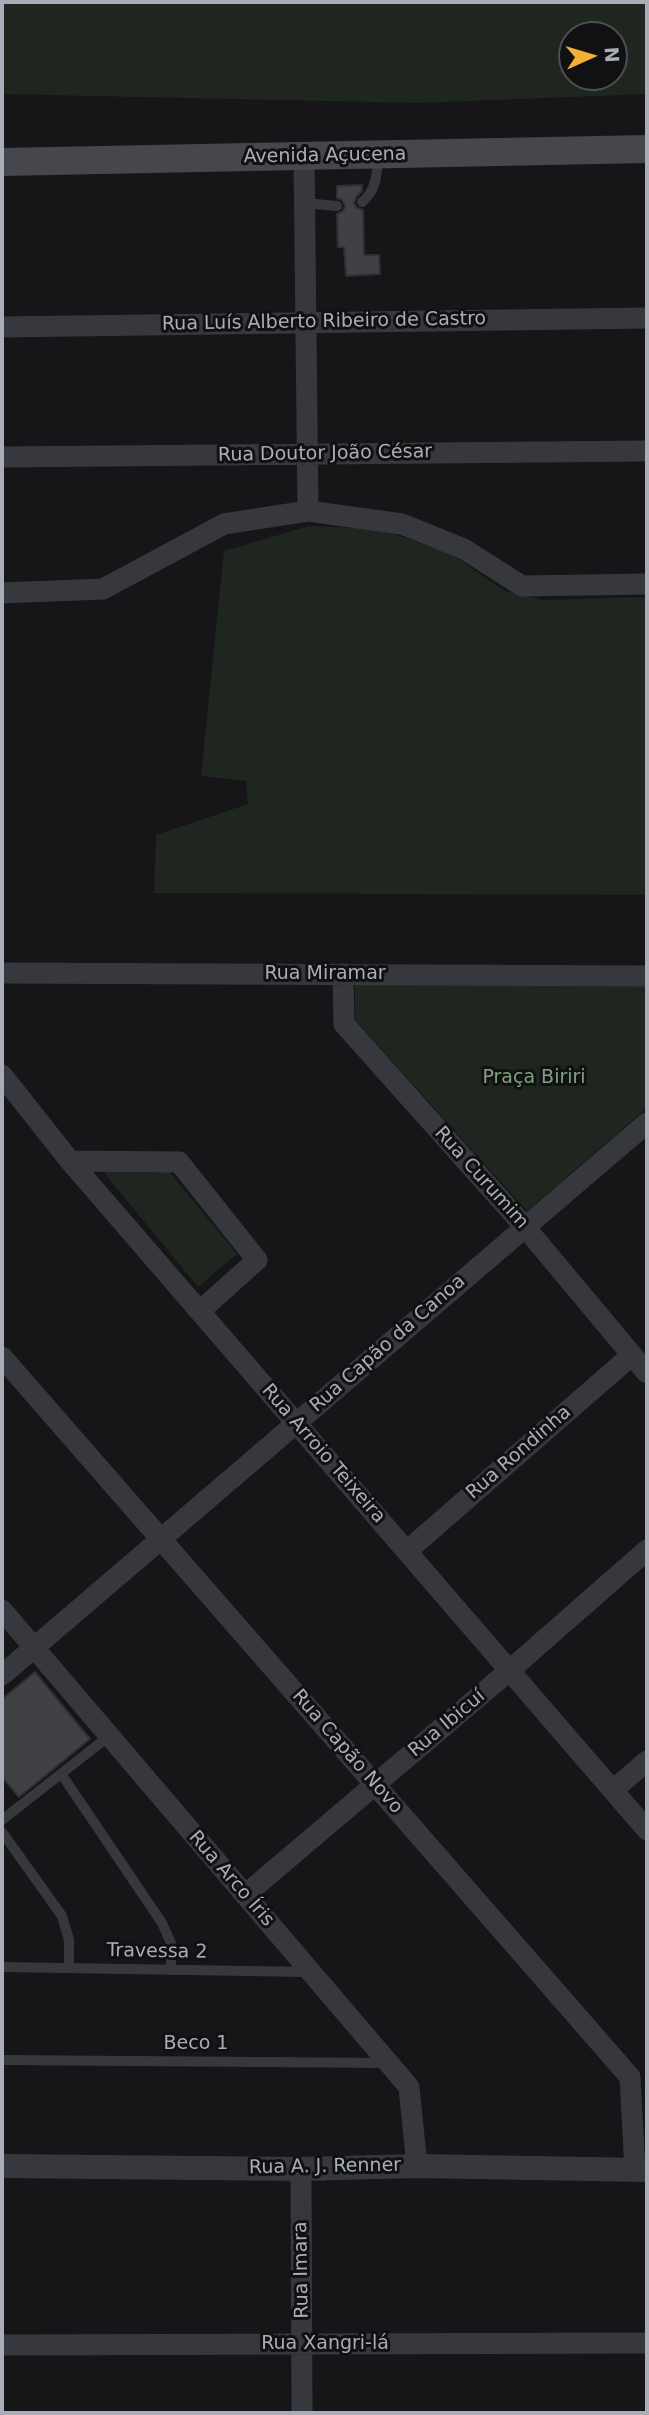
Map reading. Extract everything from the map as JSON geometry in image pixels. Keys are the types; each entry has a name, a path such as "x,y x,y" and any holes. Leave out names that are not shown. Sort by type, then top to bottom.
{"main road":[{"name":"Avenida Açucena","path":"2,162 647,149"}],"street":[{"path":"304,156 308,511"},
{"name":"Rua Luís Alberto Ribeiro de Castro","path":"2,327 647,318"},
{"name":"Rua Doutor João César","path":"2,457 647,451"},
{"path":"2,593 103,589 224,524 308,511 402,524 464,549 523,586 647,584"},
{"name":"Rua Miramar","path":"2,972 647,976"},
{"name":"Rua Curumim","path":"343,974 344,1024 525,1227 647,1373"},
{"name":"Rua Arroio Teixeira","path":"2,1075 71,1161 647,1830"},
{"name":"Rua Capão da Canoa","path":"2,1675 647,1123"},
{"path":"71,1161 179,1162 257,1260 200,1311"},
{"name":"Rua Rondinha","path":"407,1551 632,1354"},
{"name":"Rua Capão Novo","path":"2,1357 630,2077 641,2170"},
{"name":"Rua Ibicuí","path":"246,1895 647,1550"},
{"name":"Rua Arco Íris","path":"2,1610 410,2087 417,2166"},
{"path":"613,1790 647,1761"},
{"name":"Rua A. J. Renner","path":"2,2166 301,2169 417,2166 641,2170"},
{"name":"Rua Imara","path":"301,2169 302,2413"},
{"name":"Rua Xangri-lá","path":"2,2345 647,2343"}],"lane":[{"path":"362,202 368,197 376,181 378,155"},
{"path":"304,203 337,206"},
{"path":"2,1820 109,1736"},
{"path":"62,1775 162,1923 170,1943 171,1970"},
{"path":"2,1832 62,1916 69,1940 68,1968"},
{"name":"Travessa 2","path":"2,1967 312,1972"},
{"name":"Beco 1","path":"2,2060 389,2063"}],"green space":[{"path":"2,2 647,2 647,94 418,103 2,94"},
{"path":"309,526 380,529 451,554 505,591 542,600 647,597 647,895 154,893 156,835 248,804 246,781 201,776 224,551"},
{"name":"Praça Biriri","path":"355,984 647,986 647,1108 527,1211 355,1020"},
{"path":"166,1168 237,1254 198,1287 101,1169"}],"building":[{"path":"362,185 362,191 354,203 357,208 363,210 364,255 379,255 380,274 346,276 344,247 338,247 337,214 343,211 345,206 342,200 337,198 337,186"},
{"path":"35,1672 90,1739 19,1797 2,1777 2,1699"}]}
